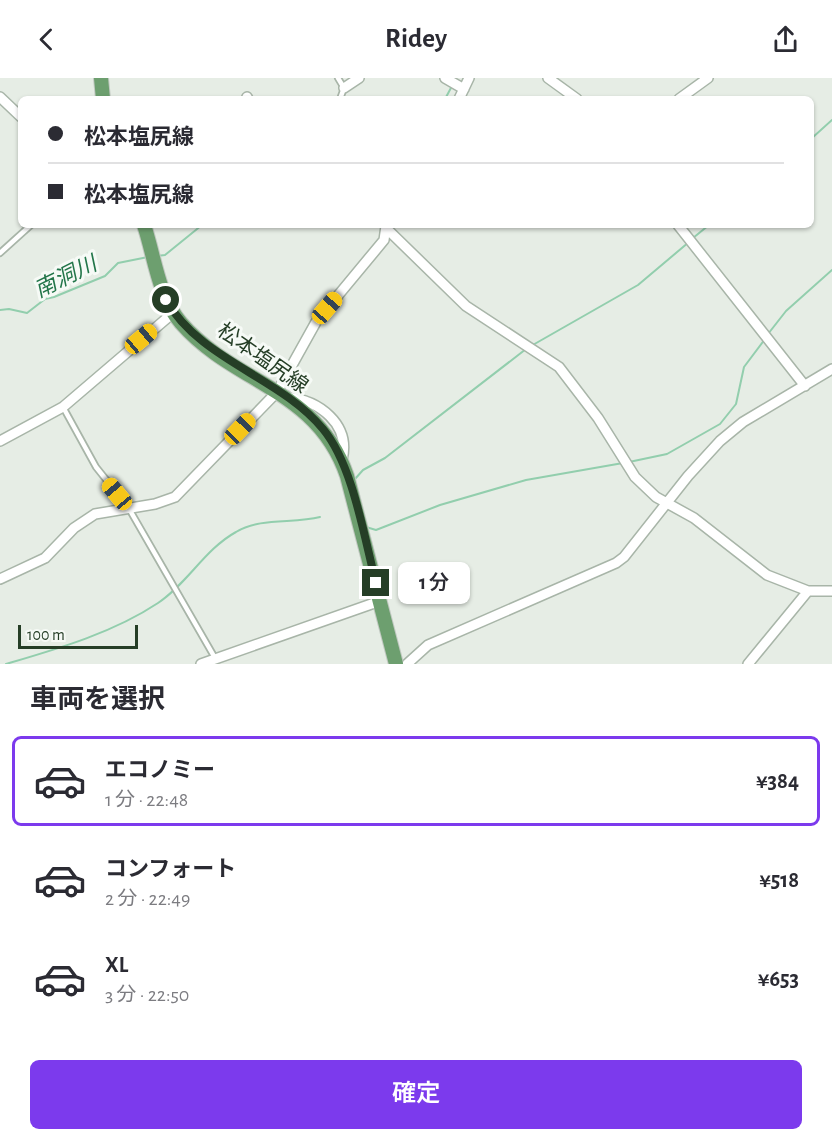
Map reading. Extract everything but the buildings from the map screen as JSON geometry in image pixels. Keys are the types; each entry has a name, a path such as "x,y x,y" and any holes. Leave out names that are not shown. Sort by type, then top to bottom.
{"main road":[{"path":"101,78 103,96"},
{"name":"松本塩尻線","path":"147,228 160,282 173,313 206,345 280,394 316,422 342,460 396,664"}],"street":[{"path":"344,88 359,78"},
{"path":"445,78 464,89"},
{"path":"460,96 469,78"},
{"path":"548,78 573,96"},
{"path":"683,96 708,78"},
{"path":"0,97 18,114"},
{"path":"0,579 45,558 74,528 95,514 154,504 175,497 280,394 316,322 384,240 384,228"},
{"path":"386,228 466,306 559,367 598,418 635,477 668,504 694,518 767,575 808,591 832,591"},
{"path":"680,228 806,387"},
{"path":"0,441 63,407 173,313"},
{"path":"407,664 428,645 624,557 688,476 720,441 743,422 806,387 832,369"},
{"path":"748,664 808,591"},
{"path":"201,664 380,601"}],"lane":[{"path":"338,78 344,88 341,96"},
{"path":"0,253 28,228"},
{"path":"63,407 96,468 128,507 215,659"}],"waterway":[{"name":"南洞川","path":"447,96 452,86"},
{"path":"814,136 832,120"},
{"name":"南洞川","path":"157,256 165,255 198,228"},
{"path":"693,238 705,228"},
{"path":"531,346 638,285 689,242"},
{"name":"南洞川","path":"0,310 9,309 27,313 45,299 105,276 118,263 148,257"},
{"path":"768,334 786,311 832,270"},
{"path":"629,462 667,454 720,424 736,404 744,367 765,339"},
{"path":"355,479 363,470 385,458 526,349"},
{"path":"366,527 376,530 440,505 526,480 623,463"},
{"path":"6,664 104,632 141,614 168,595 225,539 246,527 320,517"}],"route":[{"path":"166,300 182,324 206,345 298,407 324,431 342,460 376,583"}]}
